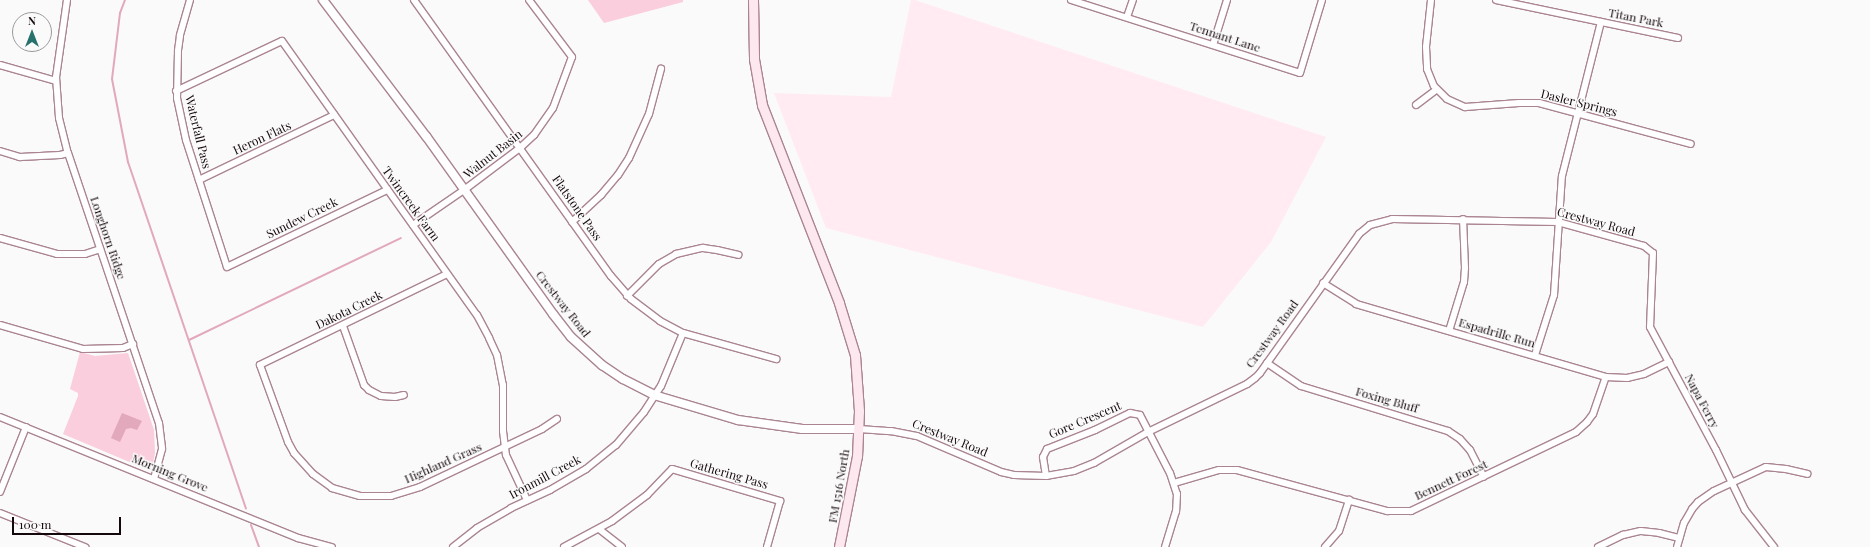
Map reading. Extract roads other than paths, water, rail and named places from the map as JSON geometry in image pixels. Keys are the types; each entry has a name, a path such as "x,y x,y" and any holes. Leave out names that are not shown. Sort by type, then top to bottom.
{"main road":[{"name":"FM 1516 North","path":"753,0 754,59 762,105 848,330 857,372 859,429 855,475 839,547"}],"street":[{"name":"Longhorn Ridge","path":"67,0 56,81 59,118 68,152 162,435 161,456 154,478"},
{"name":"Waterfall Pass","path":"190,0 180,36 176,91 186,140 227,267"},
{"name":"Crestway Road","path":"323,0 464,190 553,314 571,337 602,365 623,379 654,395 692,408 757,424 802,429 859,429 906,433 926,439 1001,472 1025,476 1046,476 1074,471 1094,463 1148,432 1247,384 1260,373 1359,234 1370,225 1392,219 1463,219 1558,222 1644,246 1653,253"},
{"name":"Flatstone Pass","path":"414,0 611,276 628,296 660,321 683,332 776,359"},
{"name":"Walnut Basin","path":"413,225 464,190 519,148 534,135 550,114 558,97 572,57 530,0"},
{"name":"Tennant Lane","path":"1071,0 1300,73 1322,0"},
{"path":"1127,17 1133,0"},
{"path":"1214,45 1226,0"},
{"name":"Dasler Springs","path":"1431,0 1426,47 1426,69 1437,89 1447,99 1465,107 1531,102 1577,112 1691,144"},
{"name":"Titan Park","path":"1496,0 1678,38"},
{"path":"1535,355 1554,295 1562,176 1600,22"},
{"name":"Twincreek Farm","path":"176,91 282,41 477,315 497,355 504,395 503,431 505,447 509,464 526,500"},
{"path":"0,65 56,81"},
{"path":"572,222 602,195 629,158 648,114 661,69"},
{"path":"1416,105 1437,89"},
{"name":"Heron Flats","path":"199,180 334,115"},
{"path":"0,151 20,156 60,155 68,152"},
{"name":"Sundew Creek","path":"227,267 387,190"},
{"path":"1449,331 1464,282 1465,268 1463,219"},
{"path":"0,238 57,254 85,254 100,249"},
{"path":"628,296 659,264 676,254 703,248 738,256"},
{"name":"Napa Ferry","path":"1653,253 1650,327 1745,510 1774,547"},
{"name":"Dakota Creek","path":"260,365 448,274"},
{"name":"Espadrille Run","path":"1323,283 1356,304 1606,376 1627,378 1644,374 1669,362"},
{"path":"0,325 83,349 123,348 132,344"},
{"path":"342,326 364,385 369,390 381,396 395,397 404,395"},
{"name":"Ironmill Creek","path":"453,547 477,528 526,500 567,480 601,458 637,421 654,395 666,375 683,332"},
{"name":"Foxing Bluff","path":"1267,363 1292,381 1306,388 1448,431 1460,439 1470,450 1484,477"},
{"name":"Highland Grass","path":"260,365 288,442 294,453 313,474 332,488 360,496 371,497 401,494 420,487 542,429 557,419"},
{"name":"Bennett Forest","path":"1174,483 1219,470 1237,470 1387,511 1411,511 1569,436 1587,422 1597,407 1606,376"},
{"name":"Gore Crescent","path":"1046,476 1043,457 1047,449 1096,430 1130,413 1140,415 1145,421 1148,432"},
{"name":"Morning Grove","path":"0,417 154,478 298,538 332,547"},
{"path":"0,492 26,427"},
{"path":"1148,432 1174,483 1177,494 1176,511 1165,547"},
{"path":"1676,547 1687,516 1698,502 1732,483 1766,468 1786,469 1807,474"},
{"name":"Gathering Pass","path":"599,529 647,495 672,469 780,501 767,547"},
{"path":"1325,547 1339,531 1349,500"},
{"path":"0,513 85,547"},
{"path":"564,547 599,529 622,547"},
{"path":"1598,547 1624,535 1641,531 1654,532 1679,538"}],"waterway":[{"path":"125,0 120,13 112,79 128,162 246,508"},
{"path":"189,340 401,238"},
{"path":"251,525 259,547"}]}
